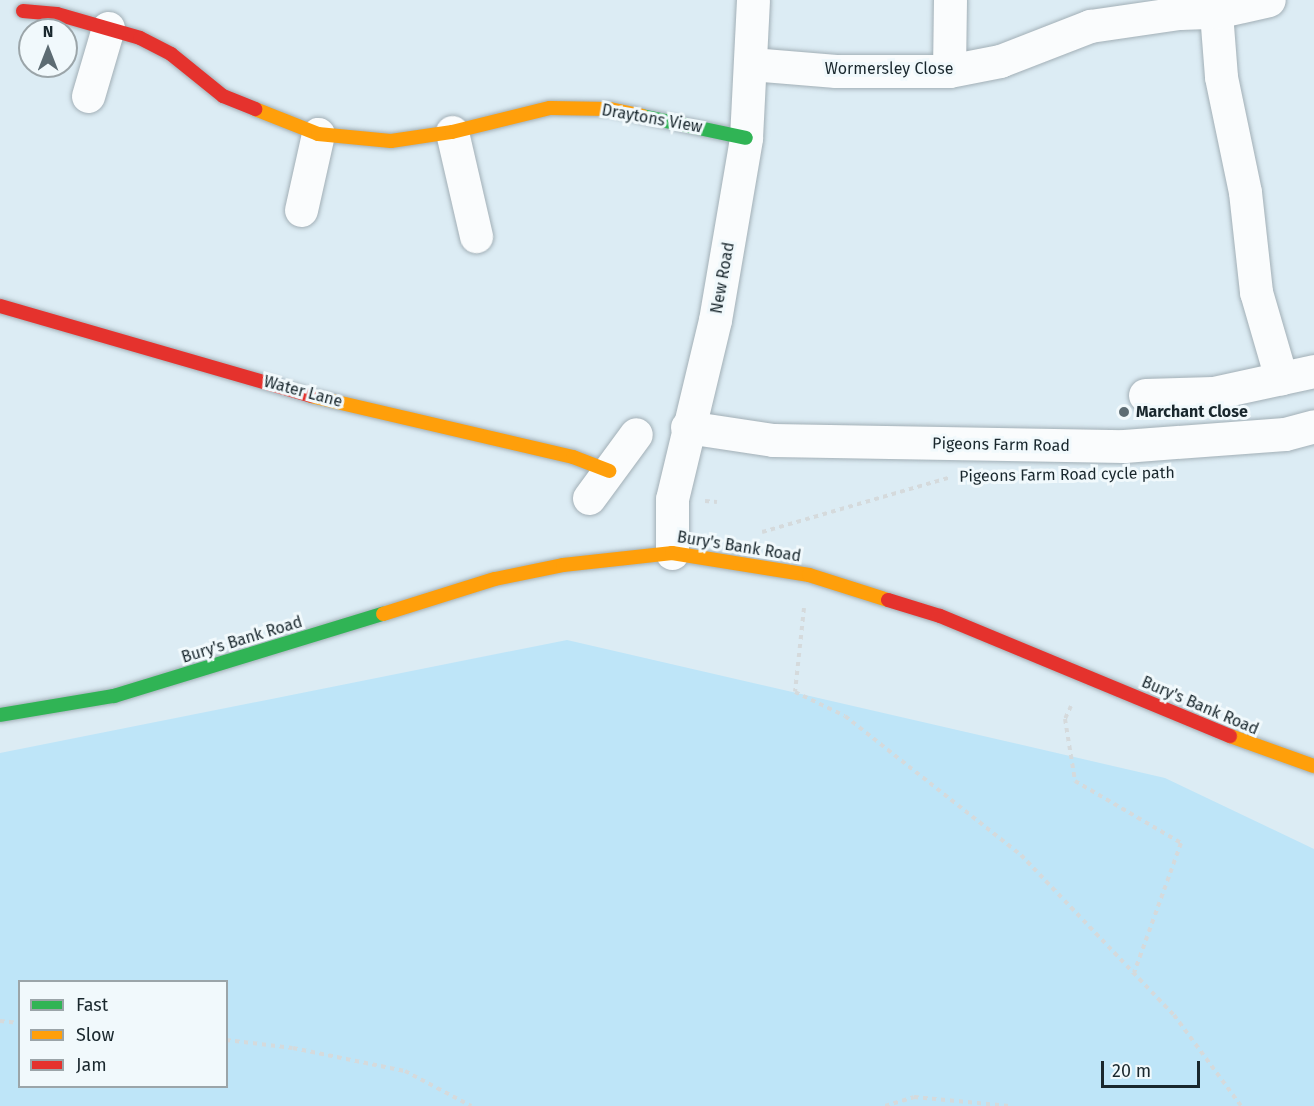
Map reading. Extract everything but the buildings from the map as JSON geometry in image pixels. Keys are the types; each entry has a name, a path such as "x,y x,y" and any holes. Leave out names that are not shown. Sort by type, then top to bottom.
{"street":[{"name":"New Road","path":"672,553 672,499 687,427 715,320 746,138 753,0"},
{"path":"949,71 950,0"},
{"name":"Wormersley Close","path":"751,64 836,72 949,71 1000,61 1090,26 1269,0"},
{"path":"1216,6 1221,77 1245,192 1256,292 1281,378"},
{"name":"Draytons View","path":"23,11 57,14 140,38 171,54 223,96 318,134 391,141 452,132 550,108 610,109 746,138"},
{"path":"88,96 108,28"},
{"path":"452,132 476,236"},
{"path":"301,210 318,134"},
{"name":"Water Lane","path":"0,306 308,395 573,457 609,471"},
{"path":"1145,395 1213,393 1314,370"},
{"name":"Pigeons Farm Road","path":"687,427 773,440 1124,446 1242,438 1314,426"},
{"path":"589,498 636,434"},
{"name":"Bury's Bank Road","path":"0,715 114,696 495,579 583,562 672,553 809,575 940,616 1276,755 1314,766"}],"path":[{"name":"Pigeons Farm Road cycle path","path":"755,534 957,476"},
{"path":"803,617 795,692 844,716 1021,855 1173,1015 1241,1106"},
{"path":"1083,675 1065,719 1075,781 1181,843 1134,973"},
{"path":"0,1021 18,1023"},
{"path":"228,1040 293,1048 405,1071 471,1106"},
{"path":"885,1106 914,1097 1010,1106"}],"shaded area":[{"path":"567,640 1165,778 1314,849 1314,1106 0,1106 0,753"}],"traffic: fast":[{"path":"642,116 746,138"},
{"path":"0,715 114,696 383,614"}],"traffic: slow":[{"path":"255,109 318,134 391,141 452,132 550,108 610,109 642,116"},
{"path":"311,396 573,457 609,471"},
{"path":"383,614 495,579 563,565 672,553 809,575 888,600"},
{"path":"1230,736 1314,766"}],"traffic: jam":[{"path":"23,11 57,14 140,38 171,54 223,96 255,109"},
{"path":"0,306 311,396"},
{"path":"888,600 940,616 1230,736"}],"place":[{"name":"Marchant Close","path":"1124,412"}]}
